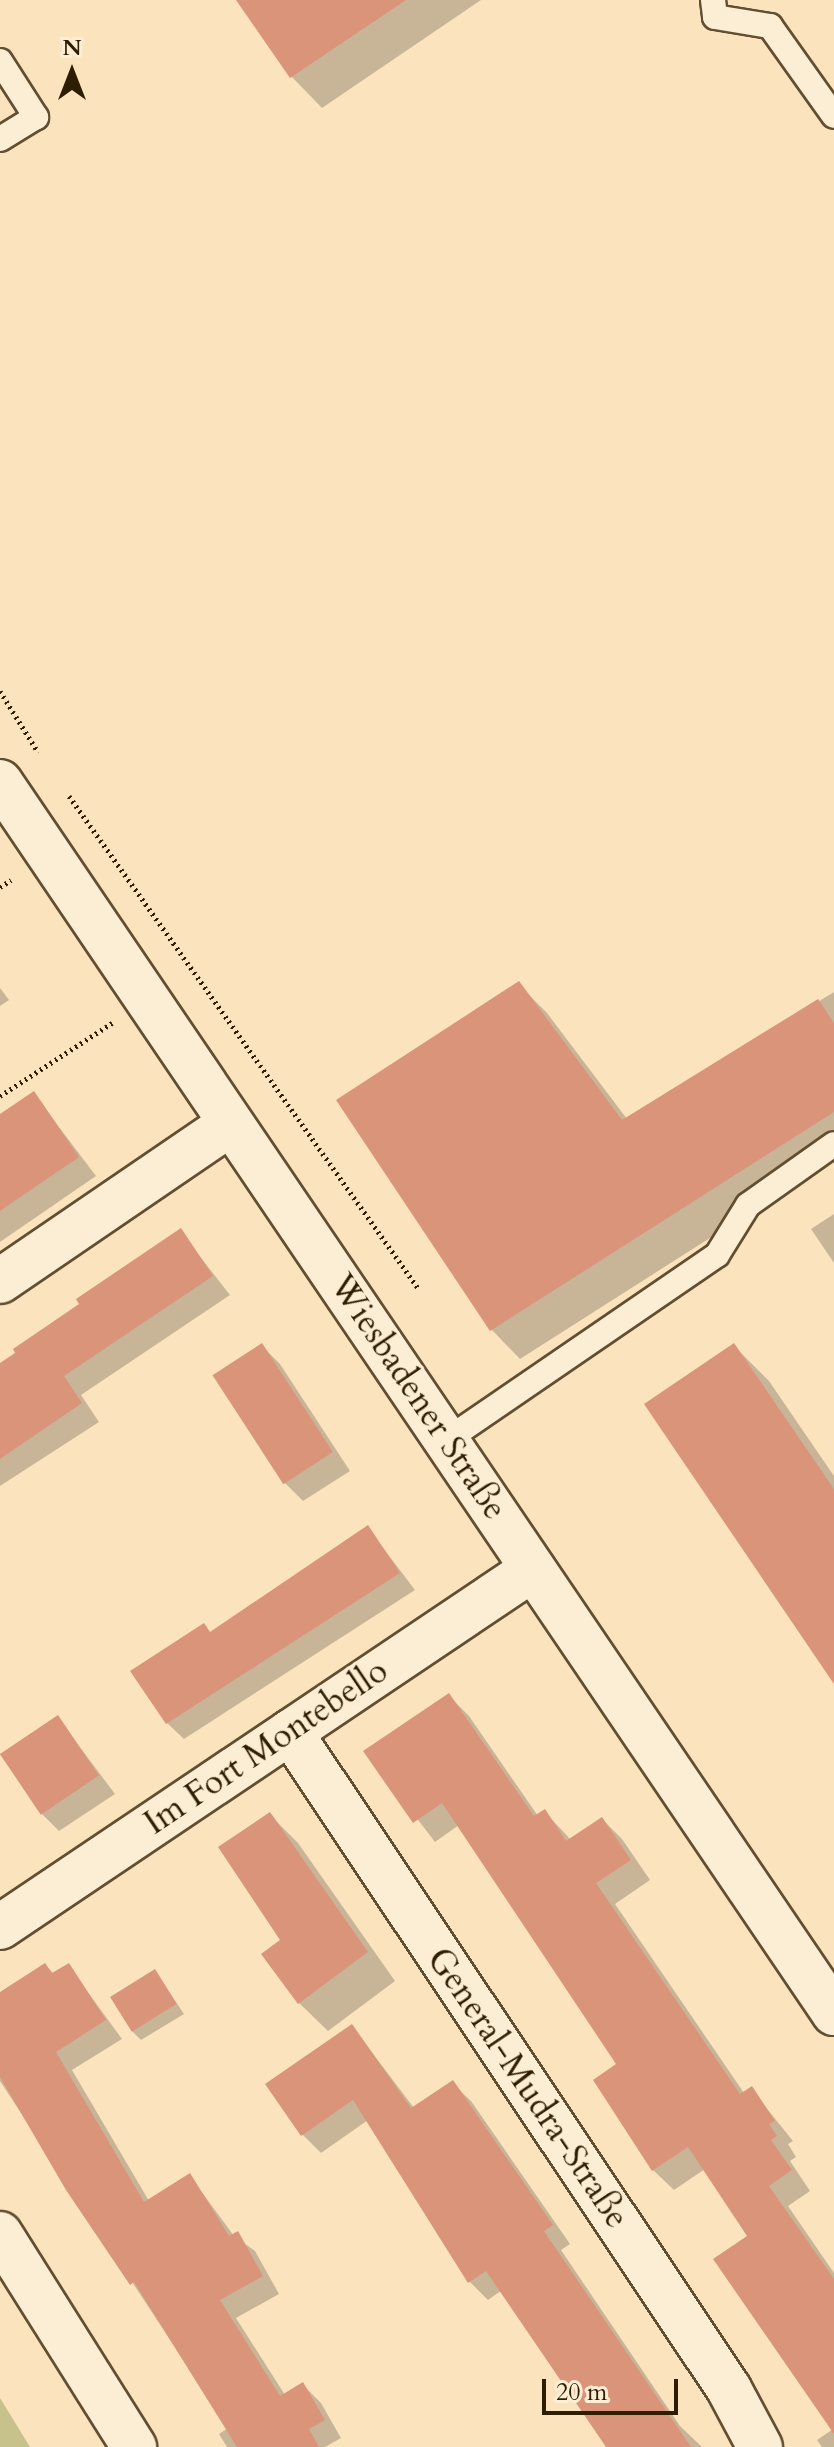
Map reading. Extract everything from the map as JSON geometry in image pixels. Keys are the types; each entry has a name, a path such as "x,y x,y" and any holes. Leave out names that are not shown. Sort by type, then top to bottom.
{"street":[{"name":"Wiesbadener Straße","path":"1,785 448,1439 834,2013"},
{"path":"0,1281 230,1124"},
{"name":"Im Fort Montebello","path":"0,1927 533,1569"},
{"name":"General-Mudra-Straße","path":"290,1732 729,2389 760,2447"},
{"path":"0,2234 134,2447"}],"lane":[{"path":"713,0 715,17 770,26 834,116"},
{"path":"0,61 36,117 0,139"},
{"path":"448,1439 717,1255 748,1205 834,1144"}],"path":[{"path":"0,691 44,763"},
{"path":"59,784 418,1288"},
{"path":"0,1096 147,1001"}],"shaded area":[{"path":"0,2398 30,2447 0,2447"}],"building":[{"path":"236,0 406,0 290,78"},
{"path":"519,981 622,1120 818,999 834,1023 834,1112 490,1331 336,1100"},
{"path":"34,1091 79,1157 0,1211 0,1114"},
{"path":"181,1228 213,1276 64,1376 82,1403 0,1459 0,1363 15,1353 13,1349 79,1304 76,1299"},
{"path":"262,1343 333,1452 283,1484 213,1375"},
{"path":"734,1343 834,1489 834,1684 644,1404"},
{"path":"368,1525 400,1573 166,1724 130,1671 204,1623 210,1632"},
{"path":"449,1693 534,1816 545,1809 566,1841 602,1817 631,1860 596,1883 740,2094 752,2086 775,2121 769,2124 777,2136 771,2140 792,2170 769,2186 834,2279 834,2434 713,2259 747,2236 688,2147 652,2171 593,2080 616,2064 442,1803 413,1823 363,1751"},
{"path":"58,1715 99,1776 41,1815 0,1754"},
{"path":"270,1812 368,1952 298,2004 261,1954 280,1940 218,1847"},
{"path":"45,1963 52,1973 69,1963 106,2020 56,2052 144,2202 190,2173 229,2236 238,2231 263,2276 220,2300 280,2396 303,2382 325,2420 309,2429 319,2447 237,2447 134,2282 130,2285 66,2190 0,2077 0,1992"},
{"path":"155,1969 177,2004 132,2032 110,1997"},
{"path":"352,2024 411,2108 453,2080 553,2225 544,2231 691,2447 606,2447 486,2271 468,2283 353,2100 301,2136 265,2084"}]}
